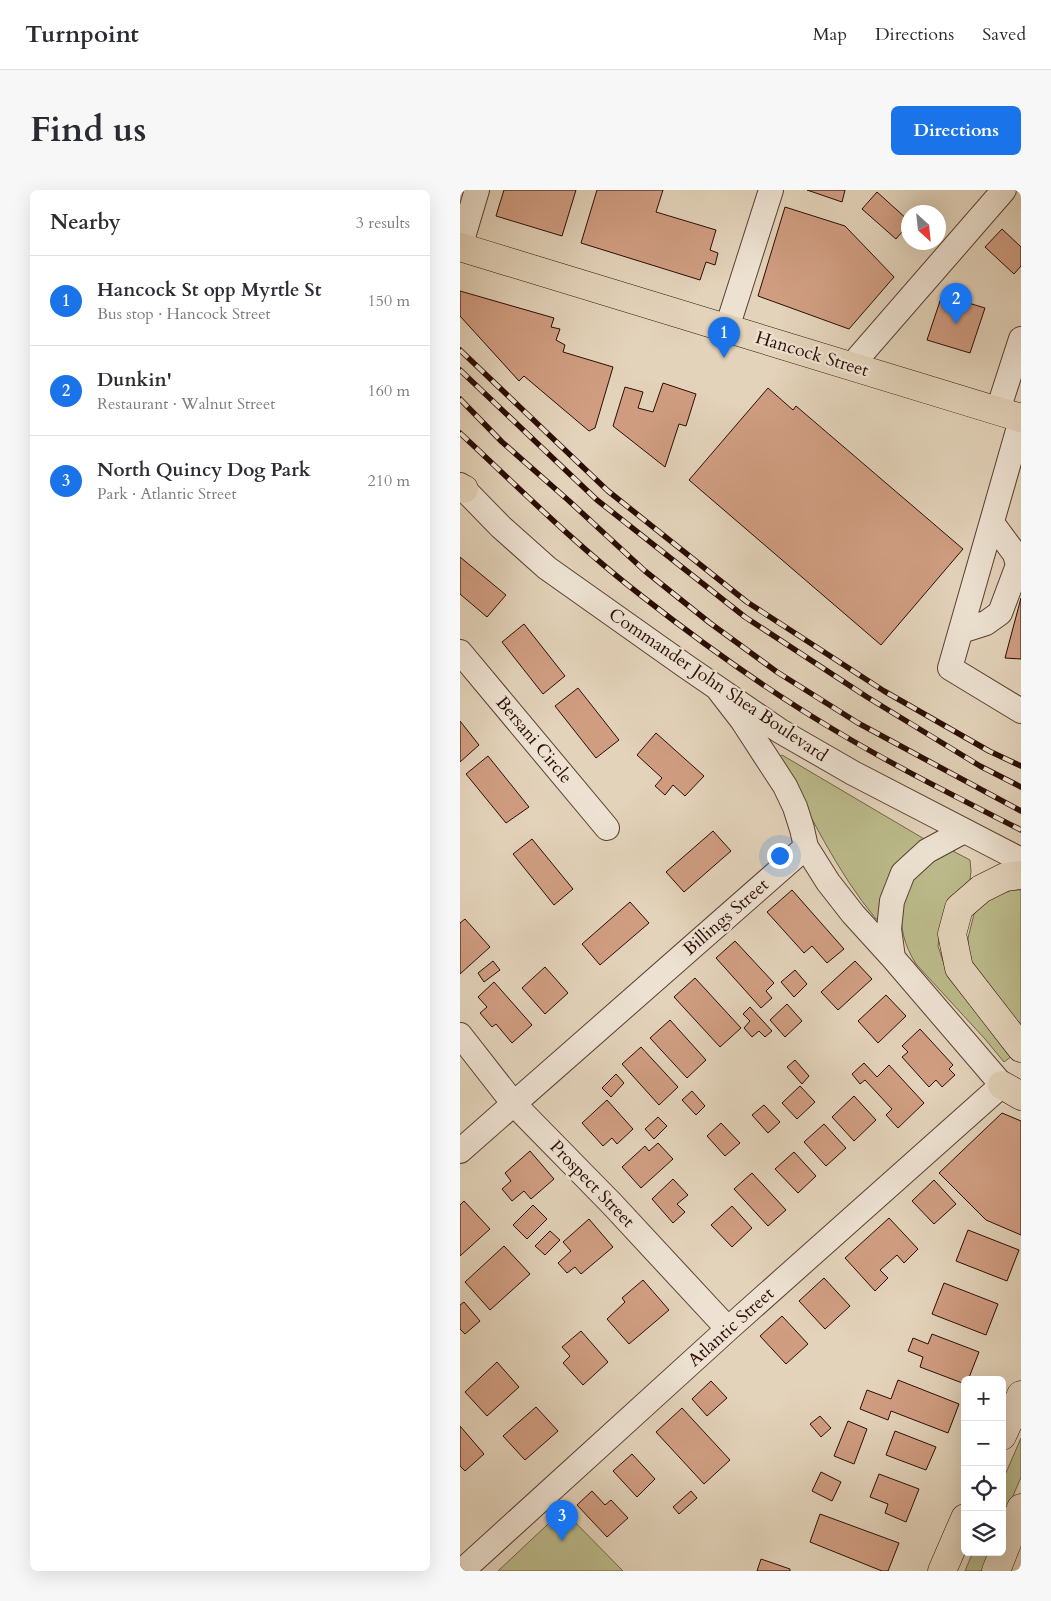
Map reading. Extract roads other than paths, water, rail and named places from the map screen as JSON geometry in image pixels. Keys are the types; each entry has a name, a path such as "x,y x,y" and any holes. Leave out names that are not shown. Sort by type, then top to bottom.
{"main road":[{"name":"Hancock Street","path":"460,247 1013,416"},
{"path":"1021,875 1005,877 981,889 959,908 952,934 959,968 1021,1048"},
{"path":"1006,1427 1021,1395"},
{"path":"996,1571 1021,1508"},
{"path":"942,1571 961,1527"}],"street":[{"path":"460,247 477,190"},
{"path":"727,328 771,190"},
{"path":"851,366 1004,190"},
{"path":"1021,339 1013,416 1013,480 992,522 950,668 1021,711"},
{"name":"Commander John Shea Boulevard","path":"461,489 547,568 780,731 853,773 1021,860"},
{"path":"961,631 986,623 1000,614 1018,565 1015,554 992,522"},
{"name":"Bersani Circle","path":"460,652 607,828"},
{"path":"718,689 742,720 785,786 795,807 806,847 828,882 893,958 1012,1090"},
{"path":"893,958 889,929 892,901 904,873 927,852 964,831"},
{"name":"Billings Street","path":"460,1151 806,847"},
{"name":"Prospect Street","path":"460,1035 514,1104 612,1204 728,1329"},
{"name":"Atlantic Street","path":"462,1571 728,1329 1012,1090"}],"railway":[{"path":"460,350 608,491 747,602 884,691 989,751 1021,766"},
{"path":"460,370 597,500 745,617 867,697 980,766 1021,787"},
{"path":"460,399 502,442 645,571 710,623 777,672 858,723 1021,811"},
{"path":"460,433 595,558 666,615 735,666 854,742 1021,830"}],"place":[{"name":"Dunkin'","path":"956,324"},
{"name":"Hancock St opp Myrtle St","path":"724,358"},
{"name":"North Quincy Dog Park","path":"562,1541"}]}
